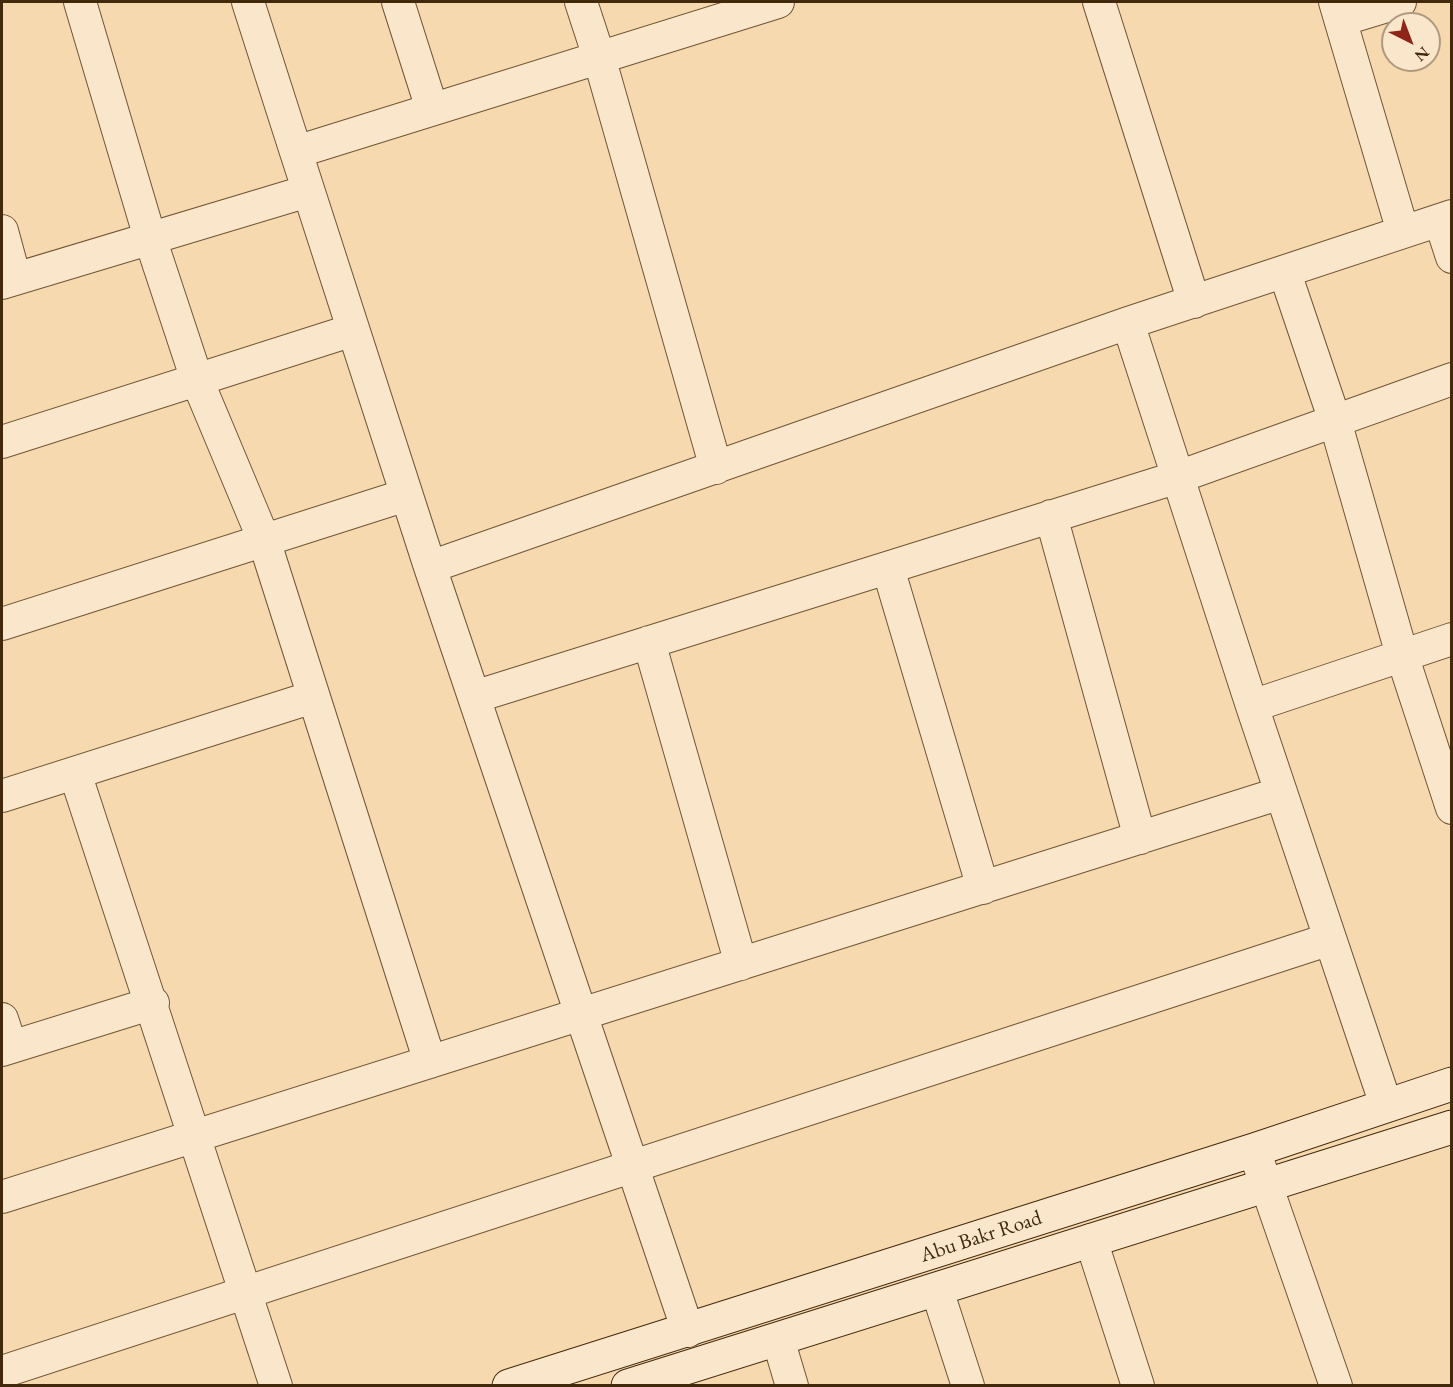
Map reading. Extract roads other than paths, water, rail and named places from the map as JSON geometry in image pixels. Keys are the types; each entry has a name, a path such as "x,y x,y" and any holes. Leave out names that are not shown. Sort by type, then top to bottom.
{"main road":[{"name":"Abu Bakr Road","path":"509,1386 1254,1150 1452,1084"},
{"name":"Abu Bakr Road","path":"628,1386 1267,1186 1449,1135"}],"street":[{"path":"80,2 150,238 197,380 264,540 429,1062"},
{"path":"248,2 406,495 579,1015 634,1165 688,1331"},
{"path":"398,2 432,109"},
{"path":"581,2 599,57 716,468"},
{"path":"296,152 778,2"},
{"path":"1099,2 1194,302"},
{"path":"1400,2 1338,11 1403,232"},
{"path":"2,231 8,281 308,191"},
{"path":"430,567 1128,323 1446,218 1452,257"},
{"path":"1285,273 1335,421 1402,655 1452,808"},
{"path":"1128,323 1252,706 1386,1105"},
{"path":"2,442 353,330"},
{"path":"474,697 1178,477 1452,379"},
{"path":"2,624 406,495"},
{"path":"1051,516 1140,838"},
{"path":"888,568 983,888"},
{"path":"1252,706 1452,639"},
{"path":"649,642 741,964"},
{"path":"2,796 314,697"},
{"path":"75,773 153,1003 276,1386"},
{"path":"2,1197 1281,793"},
{"path":"2,1372 1330,939"},
{"path":"5,1039 153,1003"},
{"path":"1254,1150 1336,1386"},
{"path":"1091,1240 1138,1386"},
{"path":"937,1290 968,1386"},
{"path":"778,1339 792,1386"}]}
